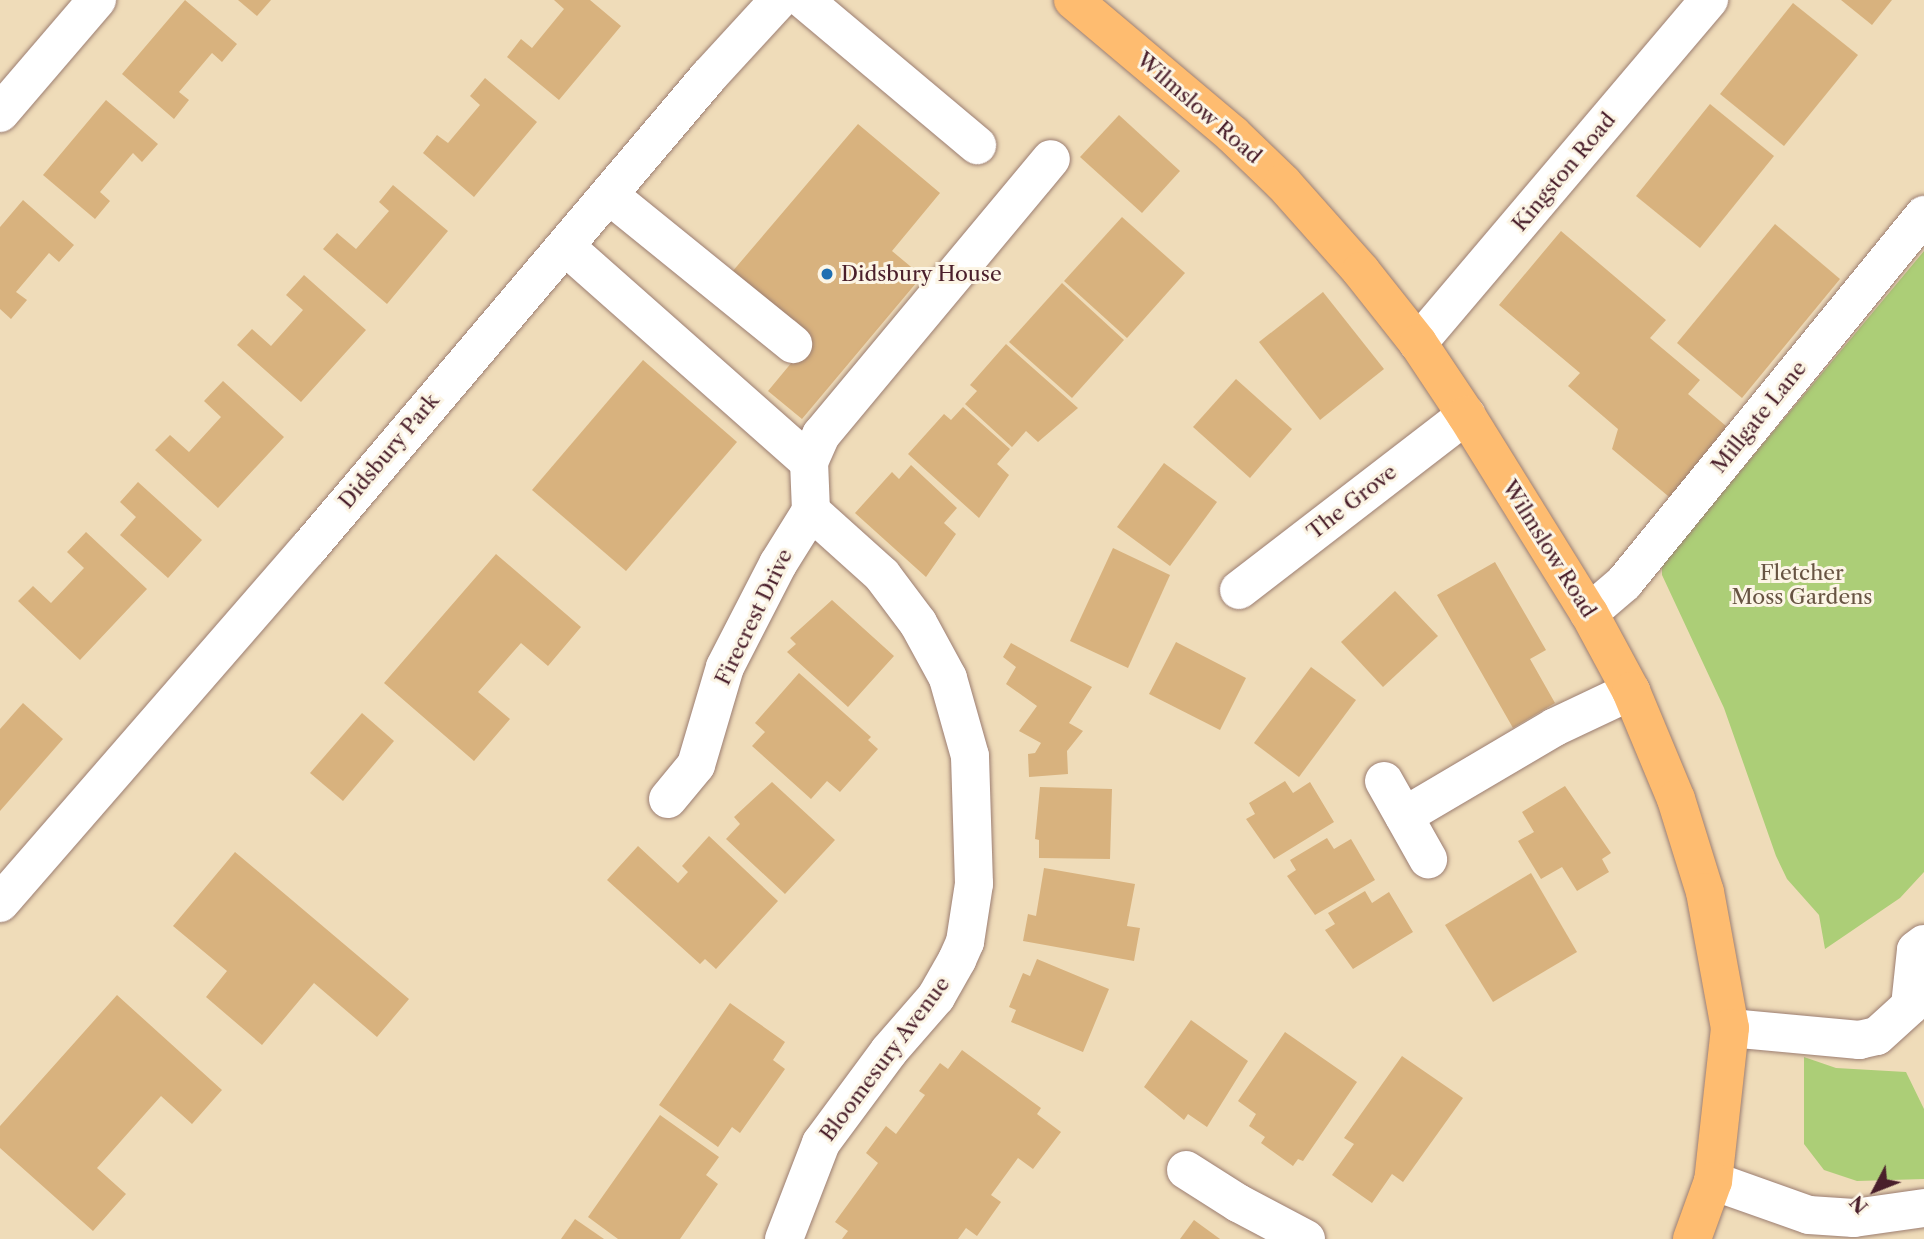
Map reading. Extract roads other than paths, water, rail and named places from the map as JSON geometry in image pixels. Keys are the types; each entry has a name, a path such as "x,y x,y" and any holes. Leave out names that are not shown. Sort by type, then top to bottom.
{"main road":[{"name":"Wilmslow Road","path":"1073,0 1283,183 1418,343 1589,613 1631,691 1676,799 1705,892 1730,1028 1713,1181 1692,1239"}],"street":[{"path":"0,113 97,0"},
{"name":"Didsbury Park","path":"0,903 779,0"},
{"path":"804,0 977,145"},
{"name":"Kingston Road","path":"1418,343 1709,0"},
{"path":"811,511 809,462 831,422 1051,159"},
{"path":"609,195 793,344"},
{"name":"Millgate Lane","path":"1589,613 1624,583 1924,215"},
{"path":"566,247 809,462"},
{"name":"The Grove","path":"1239,590 1466,415"},
{"name":"Firecrest Drive","path":"668,799 696,765 725,667 778,564 811,511"},
{"name":"Bloomesury Avenue","path":"784,1239 821,1143 889,1051 936,997 957,960 965,942 974,884 970,757 948,678 918,623 882,575 811,511"},
{"path":"1404,816 1555,727 1631,691"},
{"path":"1384,781 1428,859"},
{"path":"1730,1028 1859,1040 1877,1036 1910,1006 1916,950 1924,944"},
{"path":"1186,1170 1306,1239"},
{"path":"1713,1181 1809,1215 1854,1218 1924,1208"}],"place":[{"name":"Didsbury House","path":"827,274"}],"park label":[{"name":"Fletcher Moss Gardens","path":"1802,585"}]}
